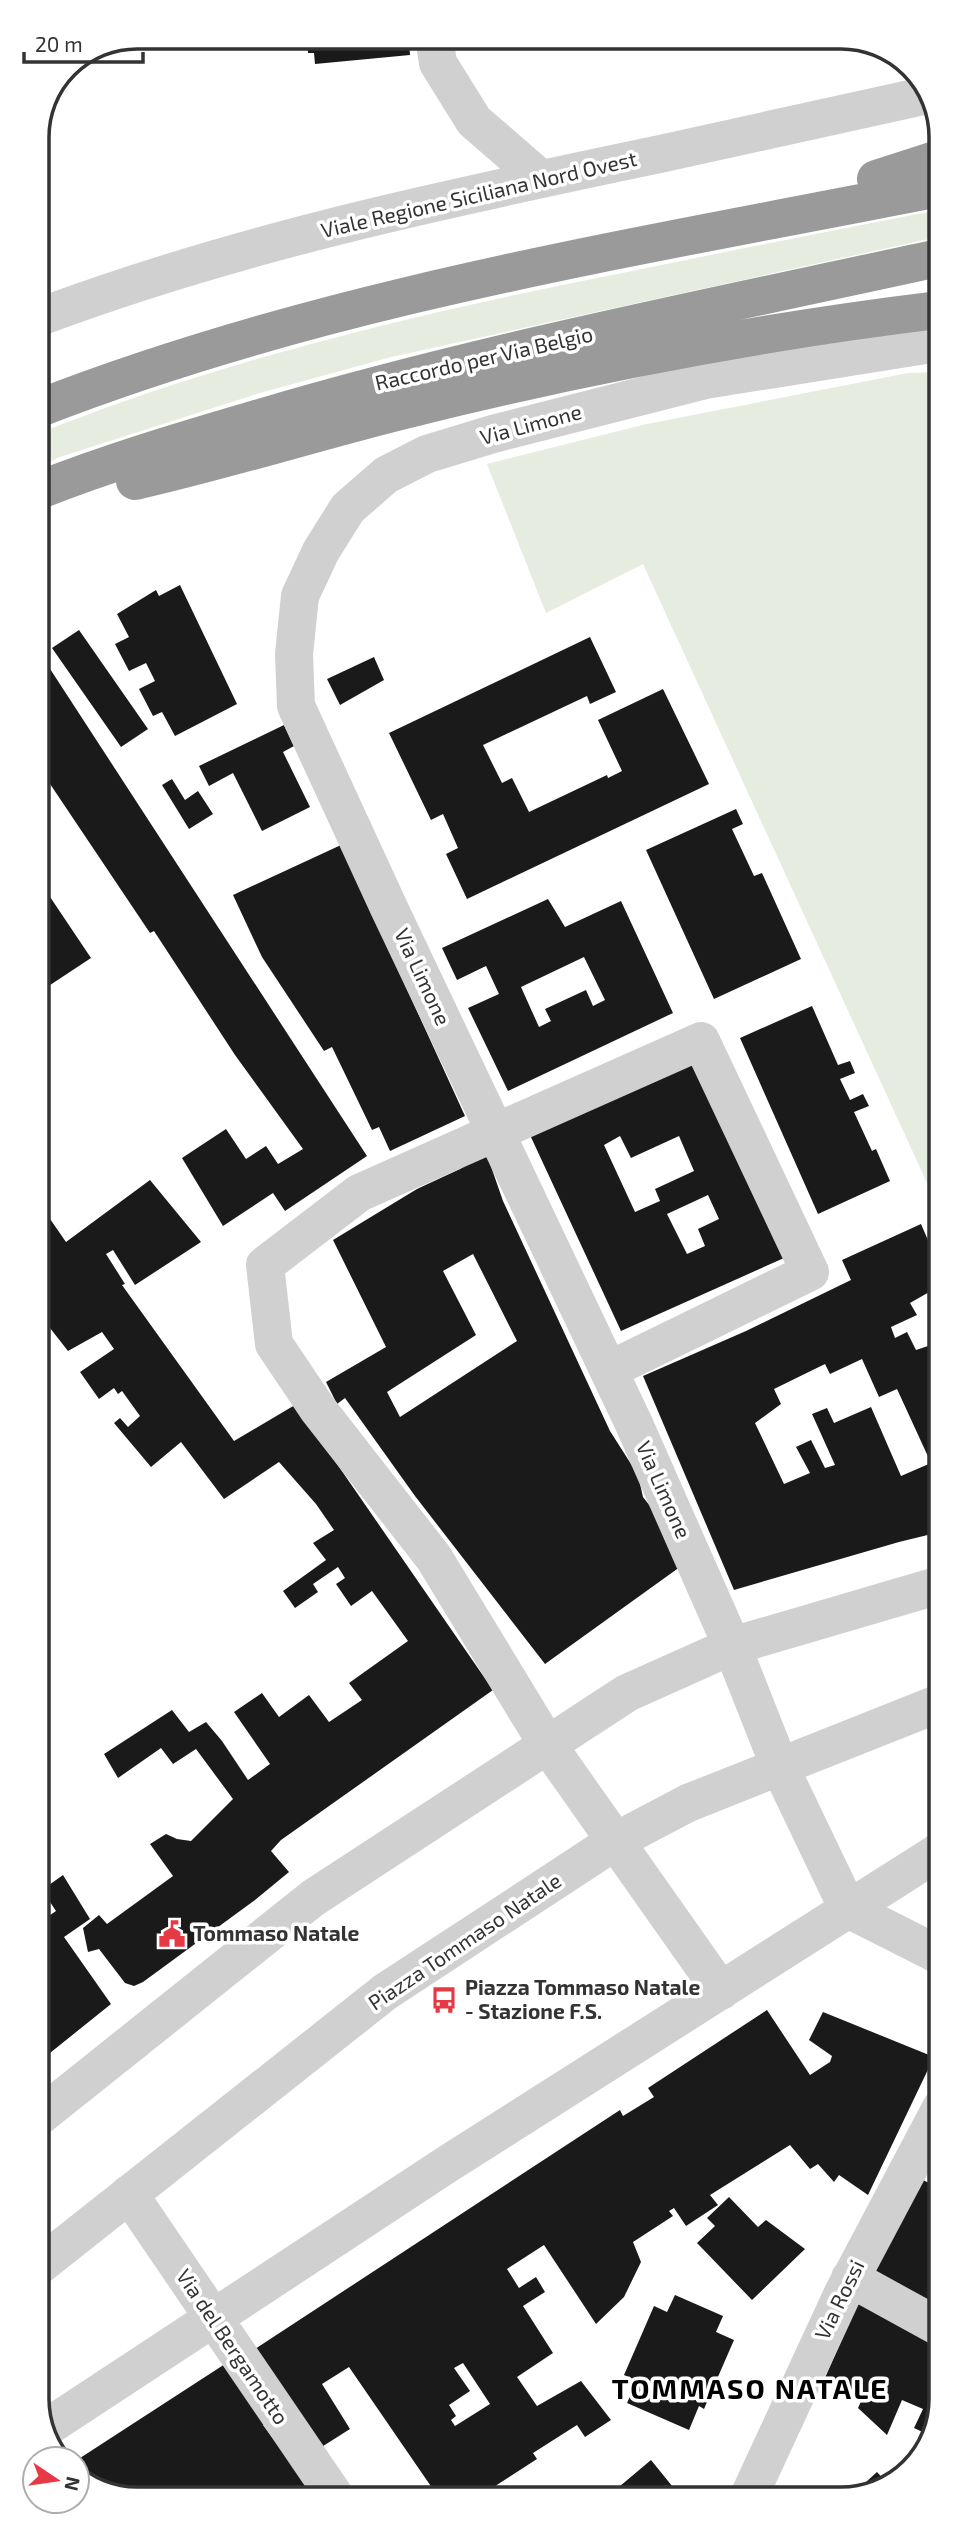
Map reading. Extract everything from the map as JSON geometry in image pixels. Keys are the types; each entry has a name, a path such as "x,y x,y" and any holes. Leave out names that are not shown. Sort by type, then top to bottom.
{"highway":[{"path":"701,235 929,162"},
{"path":"49,405 149,369 267,332 443,288 929,190"},
{"name":"Raccordo per Via Belgio","path":"49,487 138,456 340,394 554,342 929,260"},
{"path":"49,500 201,465 396,412 520,382 801,328 929,311"}],"street":[{"path":"436,49 438,63 474,121 541,179"},
{"name":"Viale Regione Siciliana Nord Ovest","path":"49,314 103,294 228,256 376,215 919,97"},
{"name":"Via Limone","path":"848,1909 779,1765 732,1646 608,1370 296,706 294,654 300,596 321,551 348,509 386,475 427,454 493,434 705,380 929,344"},
{"path":"608,1370 810,1272 702,1041 359,1193 265,1265 274,1344 317,1408 434,1558 547,1744 721,1990"},
{"path":"49,2109 313,1898 627,1693 732,1646 929,1588"},
{"name":"Piazza Tommaso Natale","path":"49,2258 385,1992 614,1842 688,1803 929,1707"},
{"path":"53,2424 449,2163 929,1858"},
{"path":"848,1909 929,1950"},
{"name":"Via Rossi","path":"753,2487 850,2278 928,2163"},
{"name":"Via del Bergamotto","path":"129,2194 328,2487"},
{"path":"850,2278 929,2321"}],"shaded area":[{"path":"929,212 929,239 391,357 260,393 49,462 49,430 256,359 406,320 708,255"},
{"path":"929,372 929,1187 643,564 546,613 487,464 647,424 908,373"}],"building":[{"path":"308,49 410,49 410,55 315,64 314,53 308,53"},
{"path":"180,585 237,704 175,736 162,712 153,716 139,689 155,681 146,663 129,671 115,644 129,637 117,614 156,590 159,596"},
{"path":"79,630 148,729 121,747 52,648"},
{"path":"590,637 616,692 590,704 587,696 483,745 502,783 512,778 529,812 607,775 608,778 622,771 598,720 663,689 709,784 467,899 446,854 458,848 443,814 431,820 389,733"},
{"path":"374,657 384,680 340,705 327,679"},
{"path":"49,667 367,1156 285,1211 273,1193 223,1226 182,1158 226,1129 246,1159 266,1146 278,1164 303,1149 235,1055 154,931 150,933 49,782"},
{"path":"284,725 294,746 283,752 310,807 262,831 233,773 209,786 199,766"},
{"path":"172,779 185,800 198,791 213,814 189,829 162,785"},
{"path":"736,809 743,824 732,829 754,876 762,873 801,959 714,999 646,850"},
{"path":"341,845 465,1116 390,1151 379,1127 372,1130 332,1047 324,1051 262,957 233,895"},
{"path":"49,895 91,958 49,986"},
{"path":"548,899 565,927 621,901 673,1013 508,1091 468,1008 499,994 486,966 457,980 442,948","holes":["584,957 605,1000 593,1006 586,990 545,1009 551,1021 539,1027 521,987"]},
{"path":"812,1006 838,1065 850,1061 855,1073 840,1079 850,1100 863,1094 869,1106 854,1112 872,1151 876,1149 890,1181 818,1214 740,1038"},
{"path":"694,1060 784,1258 621,1331 530,1135","holes":["620,1136 631,1158 679,1136 694,1171 655,1189 660,1201 635,1212 604,1145","708,1195 719,1219 698,1229 705,1246 687,1254 667,1214"]},
{"path":"486,1152 503,1201 610,1431 638,1475 643,1497 691,1559 545,1664 415,1496 345,1398 337,1404 326,1382 386,1347 333,1240 417,1189 460,1169","holes":["473,1254 517,1341 400,1417 387,1392 476,1335 443,1271"]},
{"path":"150,1180 201,1242 135,1285 113,1250 106,1254 125,1284 122,1285 234,1441 300,1402 317,1435 493,1690 281,1840 271,1851 289,1872 255,1900 134,1986 125,1983 99,1949 88,1952 83,1928 99,1915 107,1924 173,1876 150,1844 166,1834 191,1841 233,1799 196,1749 173,1764 161,1748 118,1778 104,1754 172,1710 189,1732 206,1722 248,1780 270,1764 234,1712 262,1693 279,1717 309,1695 329,1722 362,1700 349,1683 408,1641 372,1591 351,1606 336,1584 345,1578 338,1567 313,1584 318,1592 295,1608 283,1591 326,1560 313,1543 334,1530 316,1504 279,1462 224,1499 181,1442 151,1467 114,1423 120,1418 128,1427 140,1416 122,1391 118,1394 114,1388 99,1399 80,1372 114,1349 102,1332 68,1351 49,1327 49,1217 66,1242"},
{"path":"921,1224 929,1243 929,1292 910,1303 917,1315 891,1327 895,1338 907,1332 916,1350 929,1346 929,1459 897,1389 879,1397 862,1359 830,1374 825,1364 774,1389 781,1404 755,1423 784,1484 810,1473 796,1447 811,1440 825,1468 835,1465 812,1414 827,1408 834,1423 871,1407 901,1476 929,1464 929,1535 734,1590 643,1376 746,1331 851,1280 842,1260"},
{"path":"63,1875 90,1919 64,1937 111,2004 49,2054 49,1916 56,1911 49,1900 49,1885"},
{"path":"767,2010 810,2075 830,2062 832,2056 809,2040 823,2012 929,2055 929,2067 868,2195 839,2175 834,2182 818,2164 810,2169 790,2145 710,2195 718,2205 686,2226 674,2208 669,2211 673,2216 633,2242 641,2262 624,2297 596,2324 544,2245 507,2269 519,2288 536,2277 545,2292 523,2306 553,2353 517,2377 537,2406 581,2381 611,2420 585,2437 577,2425 533,2453 537,2459 494,2487 431,2487 349,2367 322,2384 350,2429 320,2448 255,2349 620,2110 623,2116 654,2097 648,2088","holes":["463,2363 490,2404 455,2426 451,2420 456,2416 449,2405 470,2391 454,2368"]},
{"path":"915,2176 929,2183 929,2301 869,2272"},
{"path":"729,2197 758,2227 766,2220 805,2249 752,2300 697,2243 715,2226 707,2218"},
{"path":"675,2295 723,2316 716,2332 734,2340 704,2409 699,2406 689,2430 627,2403 637,2381 624,2375 654,2306 667,2312"},
{"path":"860,2298 929,2333 929,2399 922,2432 914,2428 923,2409 902,2400 887,2435 858,2408 863,2397 824,2380"},
{"path":"225,2364 266,2423 263,2425 309,2487 131,2487 103,2480 91,2474 91,2451"},
{"path":"651,2460 673,2487 666,2485 619,2487"},
{"path":"877,2472 882,2477 880,2478 864,2484"}],"place":[{"name":"Tommaso Natale","path":"172,1934"},
{"name":"Piazza Tommaso Natale - Stazione F.S.","path":"444,2000"}],"district":[{"name":"TOMMASO NATALE","path":"750,2389"}]}
